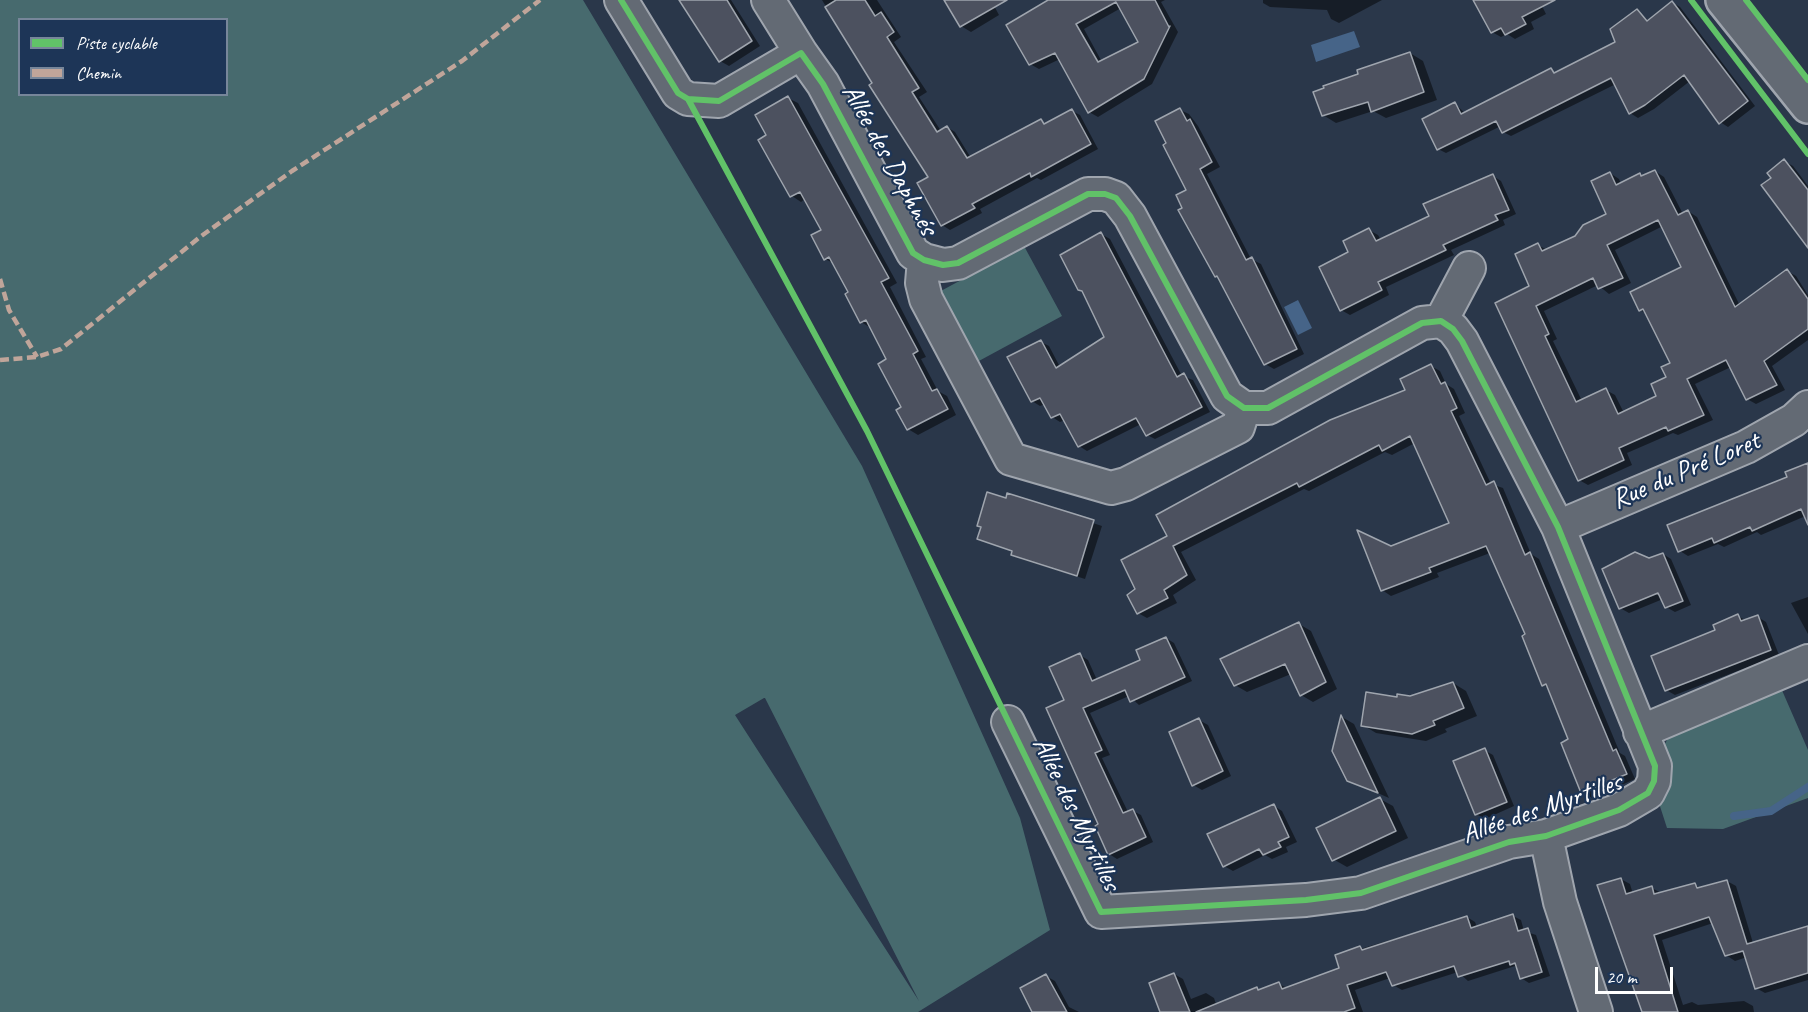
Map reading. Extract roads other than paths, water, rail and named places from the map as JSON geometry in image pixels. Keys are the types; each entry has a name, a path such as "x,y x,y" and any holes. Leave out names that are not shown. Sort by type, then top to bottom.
{"main road":[{"path":"1723,0 1808,105"}],"street":[{"path":"621,0 678,93 688,99 719,101 801,53"},
{"name":"Allée des Daphnés","path":"768,0 823,84 913,253 924,260 943,265 958,263 1088,194 1105,194 1116,198 1130,216 1227,396 1244,408 1238,427 1126,484 1111,488 1011,459 926,299 922,283 924,260"},
{"path":"1244,408 1268,408 1422,323 1441,321 1469,268"},
{"name":"Allée des Myrtilles","path":"1008,722 1101,912 1306,900 1361,893 1509,842 1546,836 1619,810 1648,793 1654,781 1655,766 1558,527 1462,341 1441,321"},
{"name":"Rue du Pré Loret","path":"1558,527 1746,447 1794,420 1808,407"},
{"path":"1640,732 1808,661"},
{"path":"1546,836 1560,903 1596,1012"}],"water":[{"path":"1354,31 1360,47 1316,62 1311,45"},
{"path":"1298,300 1312,328 1298,335 1284,307"}],"waterway":[{"path":"1734,816 1771,811 1808,787"}]}
